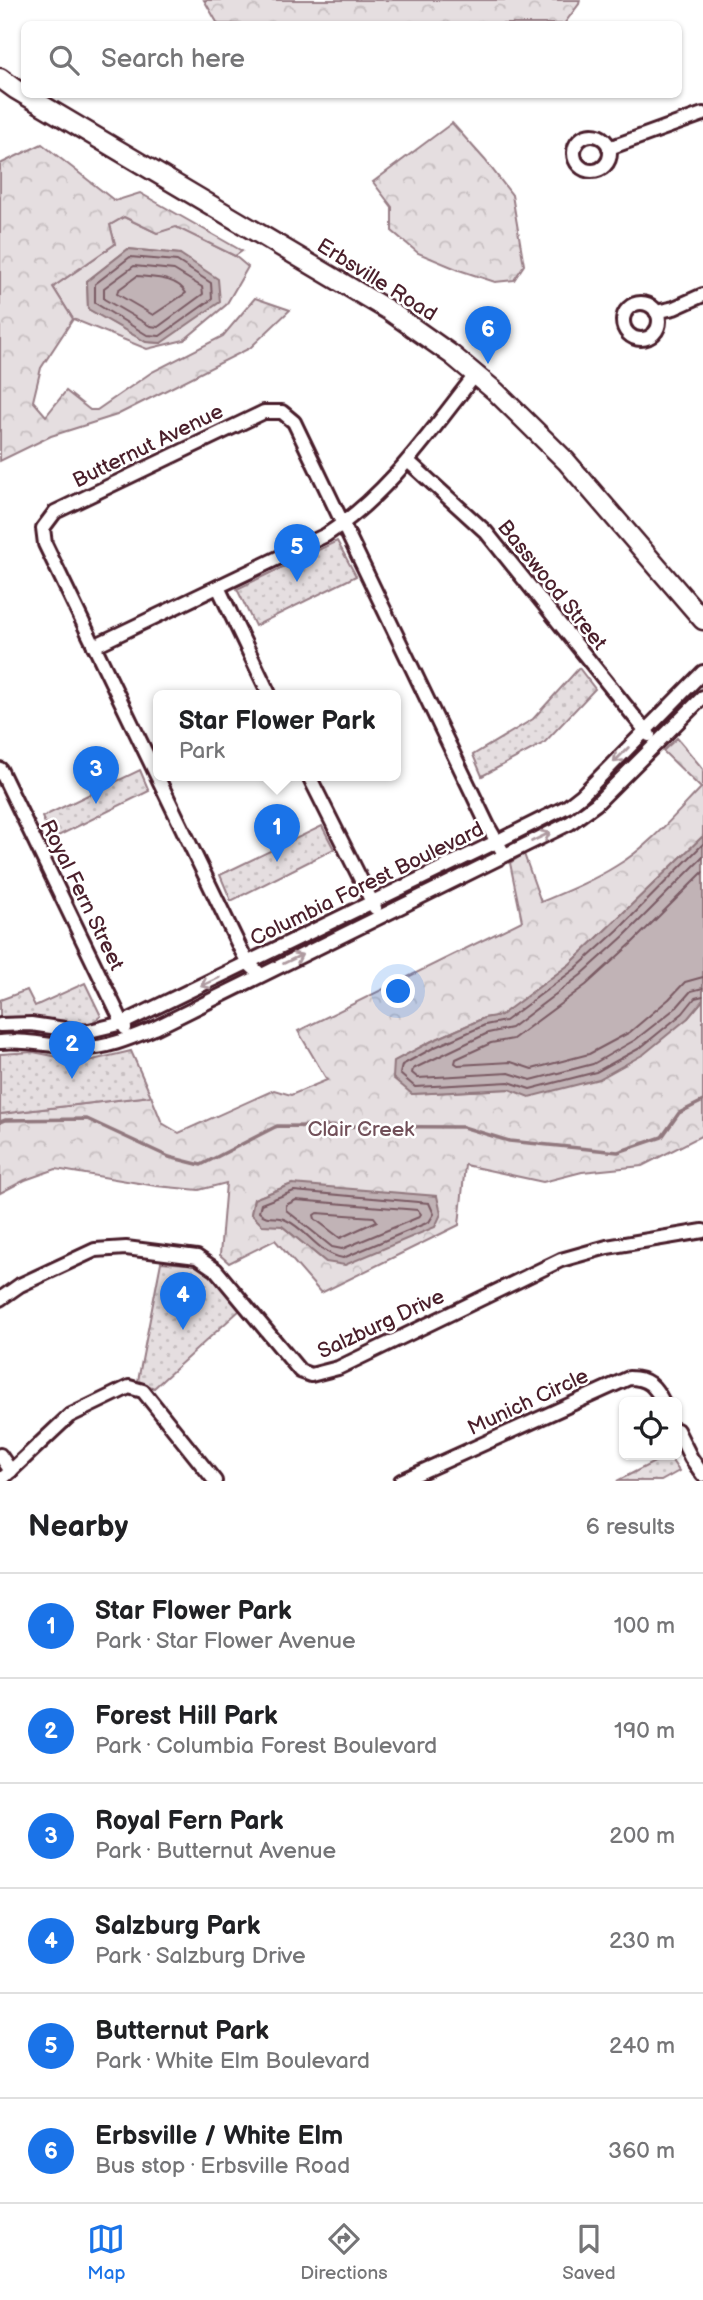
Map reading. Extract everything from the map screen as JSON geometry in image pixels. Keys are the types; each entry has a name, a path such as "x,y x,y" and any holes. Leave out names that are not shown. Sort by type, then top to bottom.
{"main road":[{"name":"Erbsville Road","path":"0,78 21,93"},
{"name":"Erbsville Road","path":"30,98 388,310 452,355 566,461 703,620"}],"street":[{"path":"609,148 703,114"},
{"path":"656,312 674,308 703,295"},
{"path":"94,646 326,535 342,524 377,495 408,461 475,374"},
{"name":"Butternut Avenue","path":"153,767 45,544 43,528 55,512 264,412 282,412 294,422 504,854"},
{"name":"Basswood Street","path":"408,461 486,532 656,744"},
{"path":"218,587 267,690"},
{"name":"Columbia Forest Boulevard","path":"0,1025 31,1024 85,1032 123,1023 568,806 703,672"},
{"name":"Columbia Forest Boulevard","path":"0,1041 28,1040 83,1048 130,1038 380,917 570,823 596,804 703,696"},
{"name":"Royal Fern Street","path":"0,769 130,1038"},
{"name":"Butternut Avenue","path":"160,781 248,963 261,975"},
{"path":"311,781 380,917"},
{"name":"Salzburg Drive","path":"0,1299 20,1285 95,1250 126,1248 197,1257 216,1270 299,1371 311,1375 322,1374 561,1259 607,1247 703,1231"},
{"name":"Munich Circle","path":"401,1481 629,1378 641,1378 651,1383 660,1397"},
{"path":"0,1481 69,1416 129,1387 143,1391 215,1481"},
{"path":"682,1440 703,1475"},
{"path":"691,1458 703,1452"},
{"path":"0,1455 11,1471"}],"green space":[{"path":"204,0 580,0 566,21 216,21"},
{"path":"452,123 512,195 524,265 514,280 495,282 459,270 418,253 392,231 392,207 373,182"},
{"path":"42,144 115,201 140,193 242,251 235,256 176,227 157,233 124,217 110,225 115,244 53,287 73,319 41,368 33,401 46,416 66,391 90,410 97,410 152,372 223,336 255,298 290,310 250,348 117,415 51,436 0,461 0,164"},
{"path":"124,217 157,233 176,226 235,256 248,267 226,305 184,340 147,349 73,319 53,287 115,244 110,225","holes":["128,249 180,254 161,343 146,342 88,309 87,281"]},
{"path":"337,541 356,576 255,626 237,589"},
{"path":"579,668 595,689 544,743 482,776 473,755 533,719"},
{"name":"Clair Creek","path":"677,738 703,769 703,836 570,964 501,1016 484,1018 395,1061 412,1094 509,1089 688,1018 703,1000 703,1135 642,1166 582,1172 543,1182 465,1165 459,1225 321,1293 275,1240 229,1263 220,1255 226,1183 199,1190 156,1186 56,1169 25,1180 0,1193 0,1114 151,1096 162,1123 179,1133 274,1090 291,1095 327,1080 298,1031 522,921 510,863 524,854 541,902 598,876 639,850 701,788 663,751","holes":["292,1184 326,1262 282,1226 251,1214 254,1199"]},
{"path":"140,770 149,791 52,839 42,817"},
{"path":"322,826 334,849 231,901 220,875"},
{"path":"85,983 101,1016 90,1024 33,1017 0,1017 0,1000 27,990 35,1006"},
{"path":"131,1051 151,1096 0,1114 0,1054 33,1052 84,1062"},
{"path":"161,1262 198,1265 207,1271 240,1310 154,1388 138,1381"},
{"path":"658,1460 671,1460 679,1471 661,1481 617,1481"}],"water":[{"path":"128,249 180,254 218,279 220,302 161,343 146,342 88,309 87,281"},
{"path":"703,836 703,1000 688,1018 644,1054 599,1079 529,1097 509,1089 412,1094 393,1078 394,1061 484,1018 501,1015 570,964"},
{"path":"292,1184 437,1196 441,1214 435,1227 345,1265 326,1262 282,1226 262,1225 251,1214 254,1199"}],"waterway":[{"path":"0,1122 87,1119 169,1157 201,1165 277,1126 463,1127 509,1141 618,1152 662,1137 679,1113 703,1101"}],"place":[{"name":"Erbsville / White Elm","path":"488,364"},
{"name":"Butternut Park","path":"297,582"},
{"name":"Royal Fern Park","path":"96,804"},
{"name":"Star Flower Park","path":"277,862"},
{"name":"Forest Hill Park","path":"72,1079"},
{"name":"Salzburg Park","path":"183,1330"}]}
